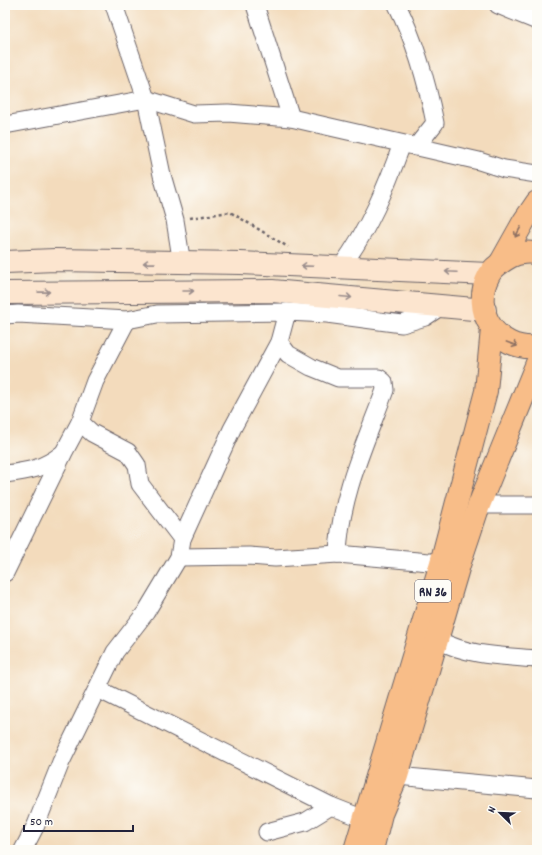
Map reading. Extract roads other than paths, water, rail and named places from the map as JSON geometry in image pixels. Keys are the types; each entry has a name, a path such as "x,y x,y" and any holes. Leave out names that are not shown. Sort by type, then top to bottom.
{"main road":[{"name":"RN 36","path":"354,850 441,563 486,391 489,320 483,300 495,268 537,202"},
{"path":"5,262 55,260 182,264 241,263 341,267 495,268 516,255 532,252 537,254"},
{"path":"5,293 272,290 443,305 489,320 501,339 512,345 528,348 537,347"},
{"name":"RN 36","path":"372,850 381,814 396,776 438,640 459,565 479,505 537,363"}],"street":[{"path":"114,5 146,99 162,175 175,220 182,264"},
{"path":"255,5 291,118"},
{"path":"397,5 411,32 430,94 435,124 447,154"},
{"path":"498,5 537,21"},
{"path":"5,124 146,99 194,114 228,113 291,118 447,154 504,169 537,174"},
{"path":"341,267 359,243 409,146 435,124"},
{"path":"5,315 18,314 127,320 157,314 287,312 327,314 402,324 425,317 443,305"},
{"path":"23,850 36,825 61,762 115,652 146,612 179,558 182,539 232,429 279,342 287,312"},
{"path":"5,573 9,558 80,422 95,381 127,320"},
{"path":"279,342 288,354 311,367 338,378 380,378 384,382 384,390 354,469 341,517 338,554"},
{"path":"80,422 92,433 128,452 137,465 140,484 182,539"},
{"path":"5,474 28,471 48,465 64,452"},
{"path":"479,505 537,505"},
{"path":"179,558 250,556 275,558 338,554 441,563"},
{"path":"438,640 453,648 486,655 537,659"},
{"path":"98,689 331,806 364,819"},
{"path":"396,776 537,789"},
{"path":"267,832 305,822 331,806"}]}
